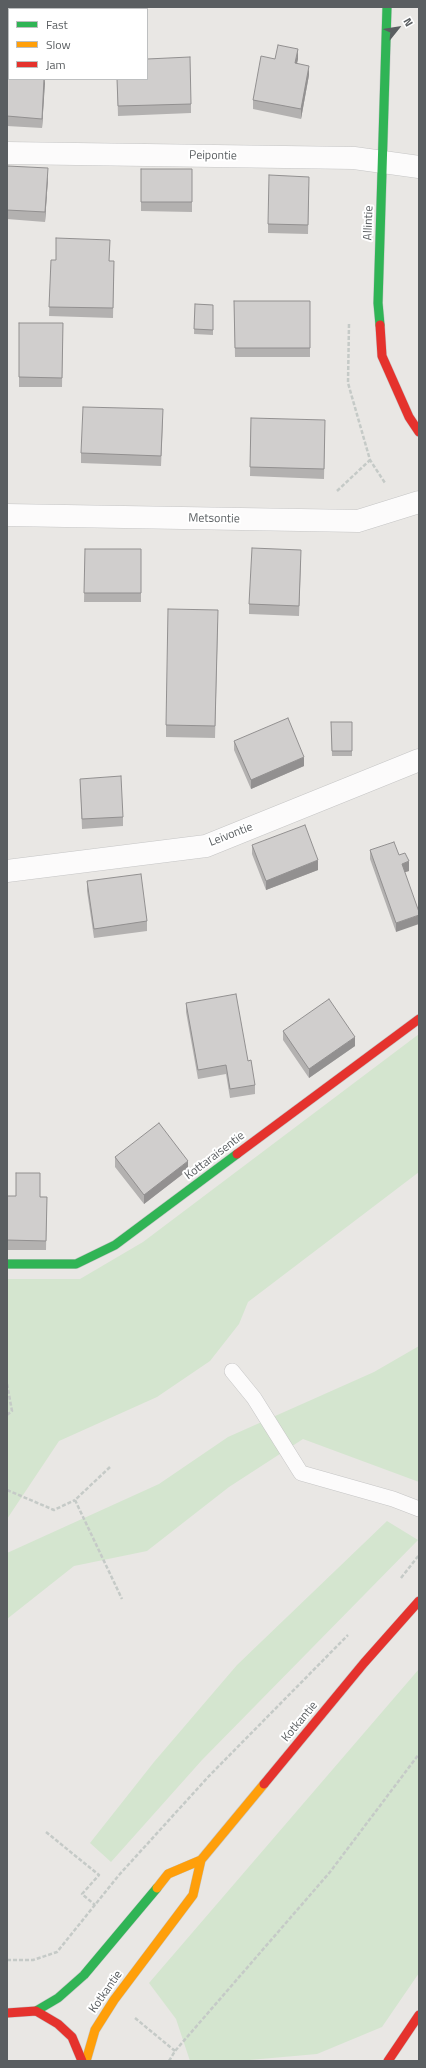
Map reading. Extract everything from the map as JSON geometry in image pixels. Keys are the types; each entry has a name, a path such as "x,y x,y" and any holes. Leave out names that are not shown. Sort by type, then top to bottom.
{"main road":[{"name":"Allintie","path":"387,7 378,303 382,356 410,417 419,432"},
{"name":"Kottaraisentie","path":"7,1264 76,1264 115,1245 419,1019"},
{"name":"Kotkantie","path":"86,2061 95,2030 114,2000 193,1895 201,1860 364,1663 419,1600"},
{"name":"Kotkantie","path":"36,2011 58,1998 84,1975 168,1874 201,1860"},
{"path":"9,2011 36,2011 58,2024 72,2037 82,2061"},
{"path":"388,2061 419,2015"}],"street":[{"name":"Peipontie","path":"7,152 354,158 419,167"},
{"name":"Metsontie","path":"7,514 358,522 419,502"},
{"name":"Leivontie","path":"7,871 206,846 419,760"}],"lane":[{"path":"232,1371 254,1398 301,1473 393,1499 419,1509"}],"path":[{"path":"7,1384 12,1411 7,1415"},
{"path":"7,1490 54,1510 75,1500 110,1467"},
{"path":"75,1500 122,1599"},
{"path":"400,1579 419,1555"},
{"path":"7,1960 33,1960 57,1952 119,1875 209,1776 353,1630"},
{"path":"169,2061 175,2051 330,1872 419,1754"},
{"path":"46,1832 98,1875 82,1894 95,1905"},
{"path":"135,2017 175,2051"}],"green space":[{"path":"419,1034 419,1172 248,1302 239,1324 210,1361 157,1397 59,1441 7,1519 7,1279 80,1279 143,1242"},
{"path":"419,1346 419,1482 303,1439 229,1487 147,1551 74,1566 7,1619 7,1553 159,1484 228,1437 374,1372"},
{"path":"387,1521 418,1540 202,1760 111,1862 90,1843 154,1762 237,1665"},
{"path":"419,1669 419,1973 382,2027 317,2054 238,2061 190,2061 176,2019 149,1983"}],"building":[{"path":"278,45 298,49 295,63 309,66 301,109 253,100 261,56 275,59"},
{"path":"190,57 191,104 118,106 117,80 148,80 148,59"},
{"path":"8,62 8,80 44,80 42,119 7,116"},
{"path":"7,166 48,168 45,212 7,210"},
{"path":"141,169 192,169 192,202 141,202"},
{"path":"269,175 309,177 308,225 268,224"},
{"path":"56,238 110,240 109,261 114,261 113,308 49,307 51,260 56,260"},
{"path":"234,301 310,301 310,348 235,348"},
{"path":"195,304 213,305 213,330 194,329"},
{"path":"19,323 63,323 62,378 19,377"},
{"path":"83,407 163,409 161,456 81,453"},
{"path":"251,418 325,420 324,469 250,467"},
{"path":"252,548 301,550 299,606 249,604"},
{"path":"85,549 141,549 141,593 84,593"},
{"path":"168,609 218,610 215,726 166,725"},
{"path":"288,718 304,757 251,780 234,741"},
{"path":"331,722 352,722 352,751 332,751"},
{"path":"121,776 123,817 82,819 80,779"},
{"path":"305,825 318,860 266,881 252,845"},
{"path":"394,842 399,855 405,853 409,861 402,864 419,912 419,915 396,923 370,850"},
{"path":"141,874 147,921 94,929 87,881"},
{"path":"236,994 248,1061 251,1060 255,1085 230,1089 226,1065 198,1070 186,1003"},
{"path":"329,999 355,1037 309,1069 283,1031"},
{"path":"159,1123 188,1161 144,1195 115,1157"},
{"path":"16,1173 40,1173 40,1197 47,1197 46,1241 7,1240 7,1196 16,1196"}],"traffic: fast":[{"path":"380,325 378,303 387,7"},
{"path":"7,1264 76,1264 115,1245 237,1154"},
{"path":"36,2011 58,1998 84,1975 157,1888"}],"traffic: slow":[{"path":"157,1888 168,1874 201,1860 264,1784"},
{"path":"86,2061 95,2030 114,2000 193,1895 201,1860"}],"traffic: jam":[{"path":"380,325 382,356 409,417 419,432"},
{"path":"237,1154 419,1019"},
{"path":"264,1784 364,1663 419,1601"},
{"path":"7,2013 36,2011 58,2024 72,2037 82,2061"},
{"path":"388,2061 419,2015"}]}
